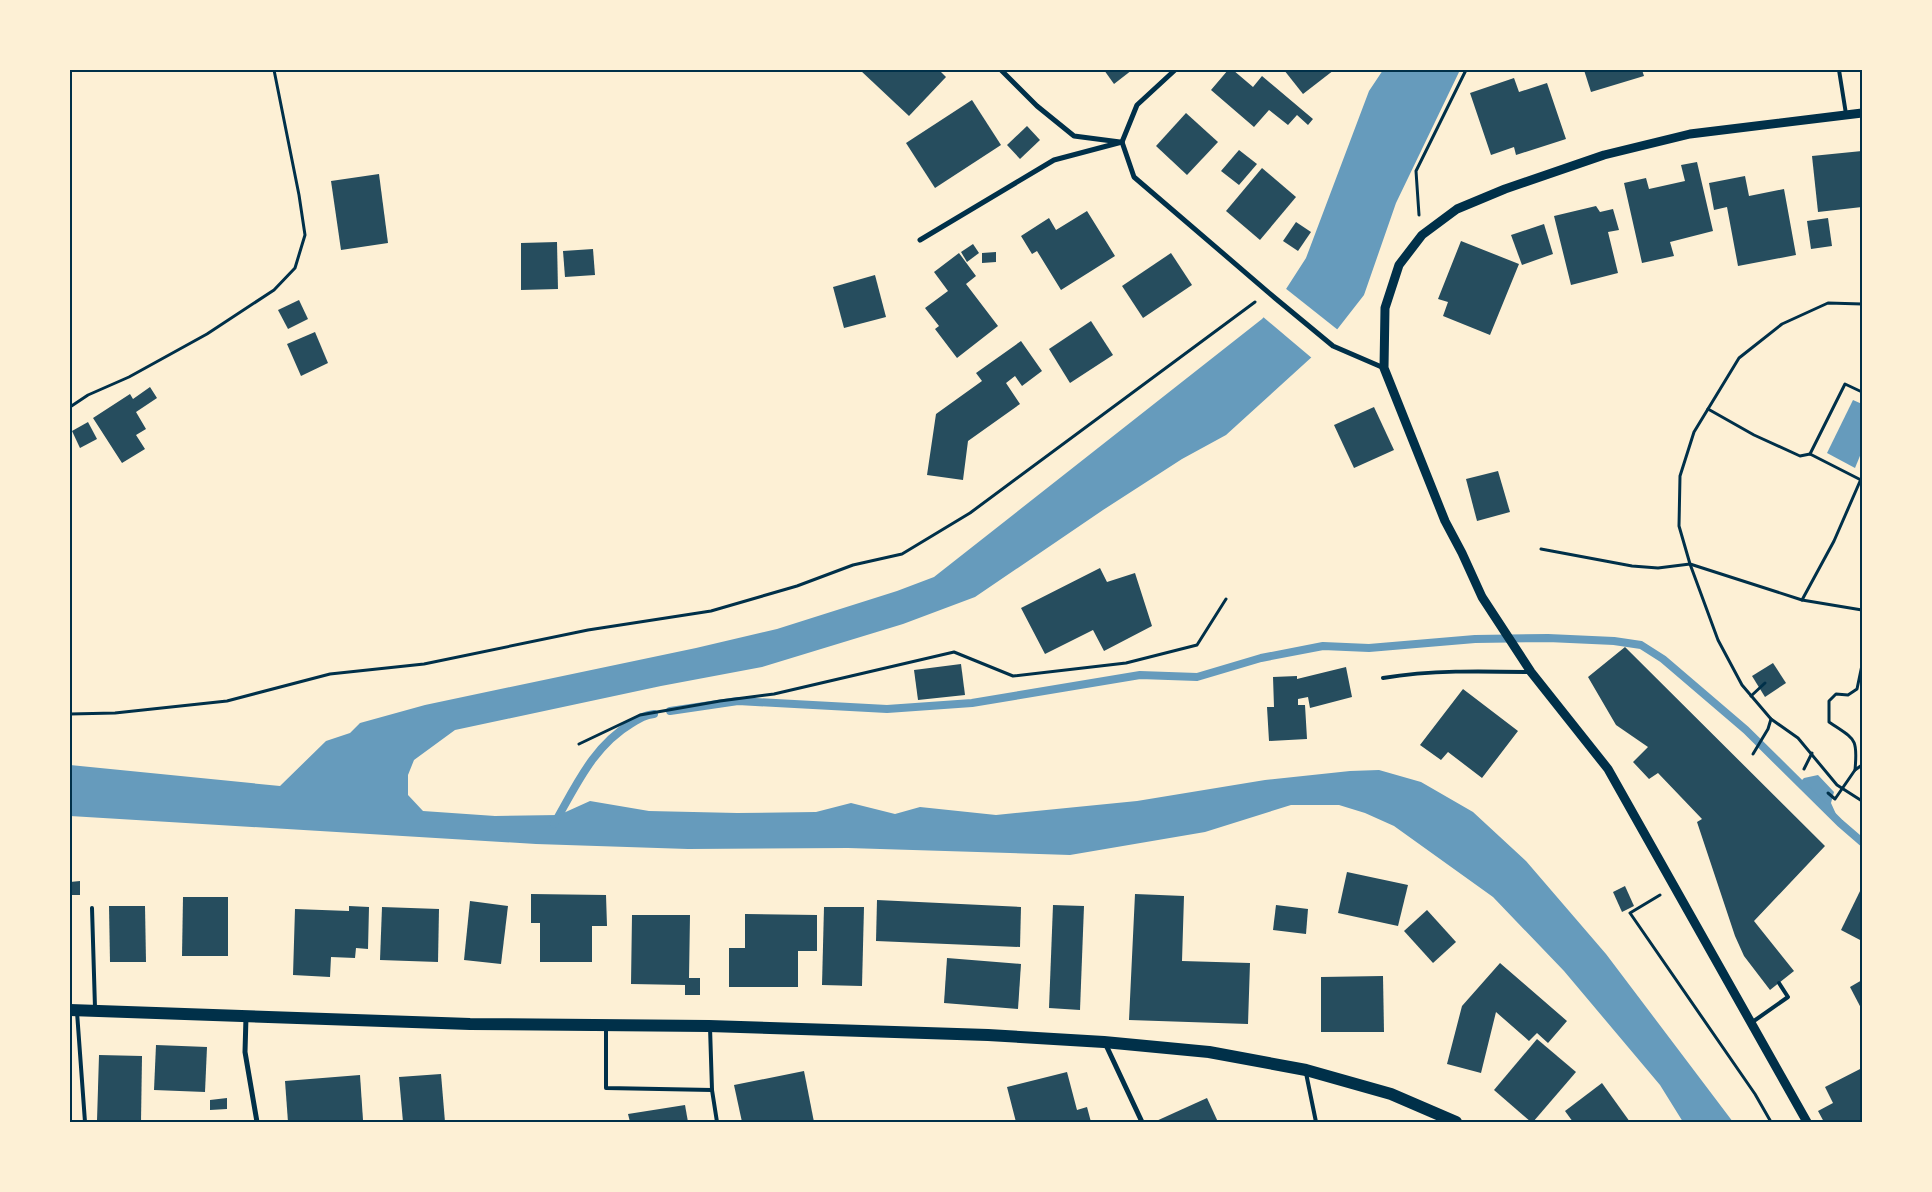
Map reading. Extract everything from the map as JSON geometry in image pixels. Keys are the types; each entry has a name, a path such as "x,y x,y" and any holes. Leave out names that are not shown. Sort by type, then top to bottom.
{"main road":[{"path":"74,1011 470,1024 710,1026 988,1034 1104,1042 1208,1052 1306,1070 1391,1094 1456,1122"}],"street":[{"path":"1001,70 1037,106 1074,136 1122,142"},
{"path":"1175,70 1137,105 1122,142 1134,177 1274,298 1333,346 1384,368"},
{"path":"1807,1122 1608,769 1531,672 1482,597 1477,583 1445,521 1384,368 1385,308 1399,265 1422,235 1457,209 1505,189 1604,155 1690,134 1862,113"},
{"path":"920,240 1054,160 1122,142"},
{"path":"246,1017 246,1052 257,1122"},
{"path":"1104,1042 1142,1122"}],"lane":[{"path":"1839,70 1846,114"},
{"path":"1383,678 1408,674 1454,671 1531,672"},
{"path":"92,908 95,1012"},
{"path":"1751,1023 1788,997 1779,983"},
{"path":"74,1011 85,1122"},
{"path":"606,1025 606,1088 712,1090"},
{"path":"710,1026 712,1090 717,1122"},
{"path":"1306,1070 1316,1122"}],"path":[{"path":"70,407 88,395 129,377 207,334 274,290 295,268 305,235 274,70"},
{"path":"1422,235 1416,171 1466,70"},
{"path":"70,714 115,712 227,701 330,674 424,664 588,630 711,611 797,586 854,565 902,554 970,513 1268,292"},
{"path":"1862,304 1828,303 1782,324 1739,358 1694,432 1680,476 1679,526 1690,564 1718,640 1742,685 1772,719 1798,738 1841,789 1862,801"},
{"path":"1810,454 1845,384 1862,392"},
{"path":"1708,410 1800,456 1810,454 1862,479 1834,541 1802,600"},
{"path":"1541,549 1632,566 1658,568 1690,564 1802,600 1862,610"},
{"path":"579,744 640,715 774,694 954,652 1013,676 1126,663 1197,645 1226,599"},
{"path":"1855,770 1857,747 1851,738 1828,722 1830,702 1836,694 1848,695 1857,689 1862,665"},
{"path":"1751,696 1765,683"},
{"path":"1753,754 1772,719"},
{"path":"1804,769 1812,753"},
{"path":"1828,794 1835,799 1855,770 1862,765"},
{"path":"1674,886 1630,913 1755,1094 1771,1122"}],"water":[{"path":"1383,70 1460,70 1396,203 1364,295 1325,345 1226,435 1182,459 975,597 903,624 762,667 661,686 455,730 414,760 408,775 408,795 423,811 495,816 559,815 590,801 649,811 816,812 851,803 895,814 920,807 996,815 1137,801 1265,780 1350,771 1379,770 1421,782 1473,812 1526,861 1606,954 1733,1122 1683,1122 1660,1085 1564,971 1493,897 1394,826 1365,813 1339,805 1291,805 1205,832 1070,855 848,848 688,849 536,844 70,816 70,765 280,786 326,741 350,733 360,723 425,705 777,629 897,591 934,577 1262,319 1277,303 1306,258 1369,91"},
{"path":"1853,400 1862,404 1862,451 1855,468 1827,453"},
{"path":"1818,775 1834,792 1831,803 1840,823 1799,783 1804,778"}],"pier":[{"path":"1285,288 1338,330 1313,359 1262,316"}],"building":[{"path":"860,70 939,70 946,77 909,116"},
{"path":"1104,70 1132,70 1114,84"},
{"path":"1228,70 1233,70 1253,87 1262,76 1313,119 1308,125 1297,115 1288,125 1269,110 1254,127 1211,90"},
{"path":"1284,70 1334,70 1303,94"},
{"path":"1584,70 1642,70 1644,76 1591,92"},
{"path":"1514,78 1519,92 1547,83 1566,139 1516,155 1514,147 1491,155 1470,93"},
{"path":"972,100 1001,145 935,188 906,143"},
{"path":"1186,113 1218,142 1187,175 1156,146"},
{"path":"1027,126 1040,140 1020,159 1007,145"},
{"path":"1239,150 1257,164 1239,185 1221,171"},
{"path":"1862,151 1862,207 1818,212 1812,156"},
{"path":"1697,162 1713,231 1670,242 1674,256 1642,263 1624,183 1646,178 1649,189 1685,181 1681,165"},
{"path":"1262,168 1296,197 1260,240 1226,211"},
{"path":"379,174 388,243 341,250 331,181"},
{"path":"1745,176 1749,196 1784,189 1796,255 1738,266 1727,207 1714,210 1709,183"},
{"path":"1596,206 1600,212 1613,209 1619,230 1608,232 1618,273 1571,285 1554,216"},
{"path":"1087,211 1115,256 1061,290 1037,251 1032,254 1021,236 1049,218 1056,230"},
{"path":"1828,218 1832,246 1811,249 1807,221"},
{"path":"1296,222 1311,232 1298,251 1283,241"},
{"path":"1544,224 1553,254 1522,265 1511,235"},
{"path":"1461,241 1519,264 1490,335 1443,316 1448,302 1438,299"},
{"path":"557,242 558,289 521,290 521,243"},
{"path":"973,244 979,253 967,262 961,252"},
{"path":"593,249 595,275 565,277 563,251"},
{"path":"996,252 996,262 982,263 982,253"},
{"path":"959,253 976,276 966,284 998,326 957,358 935,329 939,326 925,308 948,291 934,272"},
{"path":"1171,253 1192,285 1143,318 1122,286"},
{"path":"875,275 886,317 844,328 833,287"},
{"path":"299,300 308,319 288,329 278,310"},
{"path":"1091,321 1113,355 1070,383 1049,349"},
{"path":"315,332 328,363 301,376 287,344"},
{"path":"1021,341 1042,371 1022,386 1015,376 1006,383 1020,404 968,441 963,480 927,475 936,414 982,381 976,373"},
{"path":"150,387 157,398 136,412 146,429 136,435 145,449 122,463 93,418 130,394 133,399"},
{"path":"1374,407 1394,450 1354,468 1334,425"},
{"path":"88,422 97,439 80,448 72,431"},
{"path":"1498,471 1510,512 1477,521 1466,479"},
{"path":"1100,568 1107,582 1135,573 1152,626 1104,651 1093,630 1045,654 1021,608"},
{"path":"1625,647 1825,846 1754,921 1794,971 1770,990 1744,956 1735,936 1697,822 1702,819 1658,773 1649,779 1633,762 1648,747 1616,725 1588,677"},
{"path":"1773,663 1786,683 1765,697 1752,676"},
{"path":"961,664 965,695 918,700 914,670"},
{"path":"1346,667 1352,697 1310,708 1308,697 1298,699 1298,705 1305,705 1307,739 1269,741 1267,707 1274,707 1273,677 1297,676 1297,679"},
{"path":"1463,689 1518,731 1482,778 1448,752 1441,760 1420,745"},
{"path":"1347,872 1408,885 1398,926 1338,913"},
{"path":"80,881 80,895 70,895 70,882"},
{"path":"1625,886 1634,906 1622,912 1613,892"},
{"path":"1862,887 1862,941 1841,930"},
{"path":"531,894 606,895 607,926 592,926 592,962 540,962 540,923 531,923"},
{"path":"1135,894 1184,896 1182,961 1250,963 1248,1024 1129,1020"},
{"path":"183,897 228,897 228,956 182,956"},
{"path":"877,900 1021,907 1020,947 876,941"},
{"path":"470,901 508,906 501,964 464,960"},
{"path":"1053,905 1084,906 1080,1010 1049,1008"},
{"path":"1276,905 1308,909 1306,934 1273,930"},
{"path":"109,906 145,906 146,962 110,962"},
{"path":"349,906 369,907 368,949 356,948 355,958 331,957 330,977 293,975 295,909 349,911"},
{"path":"382,907 439,909 438,962 380,960"},
{"path":"824,907 864,907 862,986 822,985"},
{"path":"1427,910 1456,942 1433,963 1404,931"},
{"path":"745,914 817,915 817,951 798,951 798,987 729,987 729,948 745,948"},
{"path":"632,915 690,915 689,978 700,978 700,995 685,995 685,985 631,984"},
{"path":"947,958 1021,964 1018,1009 944,1003"},
{"path":"1500,963 1567,1021 1548,1043 1537,1033 1529,1041 1496,1012 1481,1073 1447,1064 1462,1006"},
{"path":"1383,976 1384,1032 1321,1032 1321,977"},
{"path":"1862,980 1862,1010 1850,987"},
{"path":"1537,1039 1576,1072 1531,1122 1494,1090"},
{"path":"156,1045 207,1047 205,1092 154,1090"},
{"path":"99,1055 142,1056 141,1122 97,1121"},
{"path":"1862,1068 1862,1122 1824,1122 1818,1111 1833,1103 1825,1087"},
{"path":"804,1071 814,1122 742,1122 734,1085"},
{"path":"1067,1072 1077,1110 1087,1107 1091,1122 1016,1122 1007,1087"},
{"path":"441,1074 445,1122 403,1122 399,1077"},
{"path":"360,1075 363,1120 288,1122 285,1081"},
{"path":"1602,1083 1630,1122 1573,1122 1565,1111"},
{"path":"227,1098 227,1109 210,1110 210,1100"},
{"path":"1207,1098 1218,1122 1154,1122"},
{"path":"685,1105 688,1122 630,1122 628,1114"}],"waterway":[{"path":"670,711 738,701 887,709 972,703 1140,675 1197,677 1261,658 1323,646 1369,648 1475,639 1548,638 1614,641 1641,645 1663,659 1746,730 1840,823 1862,842"},
{"path":"554,824 578,781 606,743 618,732 635,721 654,714"}]}
